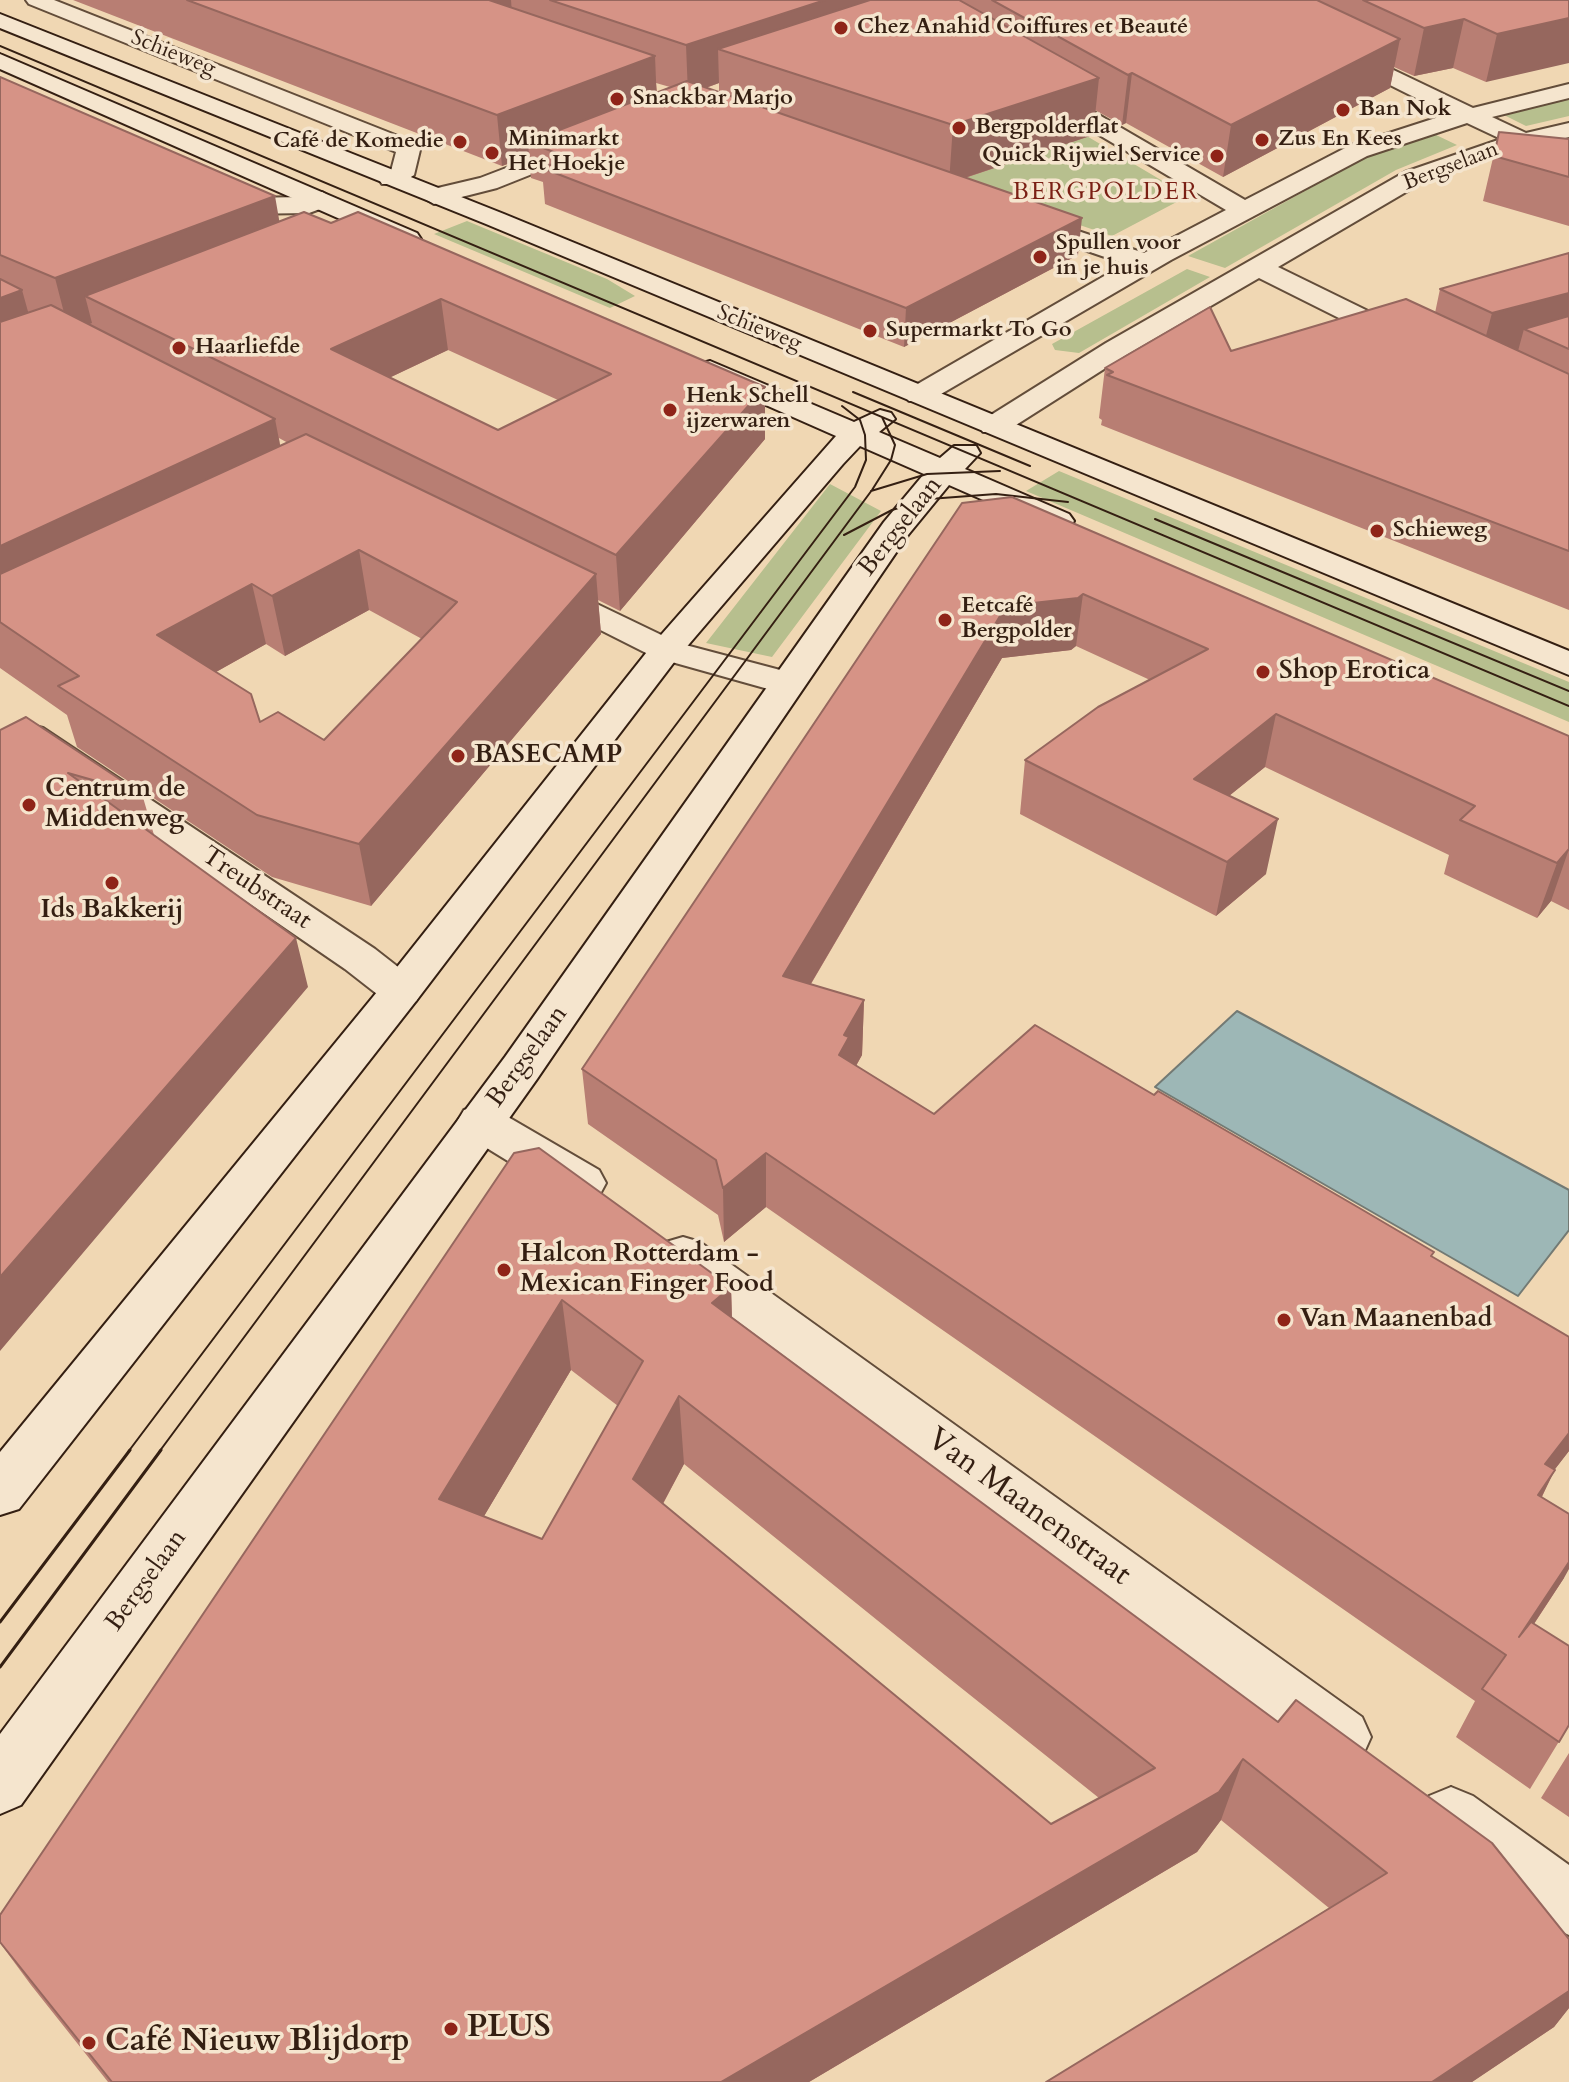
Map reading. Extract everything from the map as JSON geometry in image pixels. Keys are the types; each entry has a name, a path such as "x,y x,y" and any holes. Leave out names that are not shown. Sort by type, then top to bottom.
{"street":[{"name":"Schieweg","path":"36,0 402,145 408,150 402,175 391,179"},
{"path":"1230,0 1467,116"},
{"name":"Schieweg","path":"0,20 1569,664"},
{"path":"0,61 439,252"},
{"path":"1020,78 1245,211"},
{"name":"Bergselaan","path":"0,1492 401,991 666,650 855,434 1147,263 1382,141 1569,91"},
{"name":"Bergselaan","path":"1467,116 1523,141"},
{"name":"Bergselaan","path":"0,1784 480,1122 762,726 786,683 896,529 943,472 994,426 1089,365 1414,177 1482,151 1569,130"},
{"path":"434,196 488,183 613,134"},
{"path":"1523,141 1569,163"},
{"path":"195,189 240,206 309,205 322,200"},
{"path":"998,212 1147,263"},
{"path":"343,237 374,224"},
{"path":"1258,267 1436,355"},
{"path":"1012,340 1042,358 1089,365"},
{"path":"682,357 1083,532"},
{"path":"517,575 666,650 786,683"},
{"name":"Treubstraat","path":"15,742 360,959 401,991"},
{"name":"Van Maanenstraat","path":"480,1122 519,1143 634,1220 1569,1903"}],"green space":[{"path":"933,45 1188,196 1112,236 741,110"},
{"path":"1569,99 1569,116 1526,126 1502,114"},
{"path":"1432,133 1457,145 1396,170 1225,268 1188,256 1375,152"},
{"path":"467,221 607,279 635,296 610,308 434,234"},
{"path":"1187,269 1210,277 1079,353 1055,350 1052,344"},
{"path":"1059,471 1569,682 1569,722 1026,491"},
{"path":"830,484 881,511 772,657 706,643"}],"water":[{"path":"1237,1011 1569,1190 1569,1230 1518,1296 1155,1087"}],"building":[{"path":"187,0 489,0 655,56 497,115"},
{"path":"550,0 825,0 686,45"},
{"path":"870,0 959,0 1099,78 953,125 718,49"},
{"path":"992,0 1317,0 1400,39 1231,125 1132,73 1128,75"},
{"path":"1363,0 1569,0 1569,18 1497,34 1464,19 1424,28"},
{"path":"0,77 275,196 55,278 0,255"},
{"path":"687,81 1082,218 906,308 542,168 569,158 528,142"},
{"path":"1499,132 1569,139 1569,177 1494,156"},
{"path":"304,212 331,223 358,212 765,387 616,555 85,296","holes":["441,299 611,374 498,430 331,349"]},
{"path":"1569,253 1569,293 1492,313 1440,289"},
{"path":"0,279 22,290 0,298"},
{"path":"1406,299 1569,374 1569,551 1107,375 1113,372 1105,368 1210,307 1231,351"},
{"path":"51,305 275,419 0,546 0,322"},
{"path":"1569,316 1569,349 1524,329"},
{"path":"306,434 596,574 359,844 257,815 58,686 79,676 0,622 0,574","holes":["359,550 457,602 324,740 278,712 260,722 251,694 157,635 252,584 272,596"]},
{"path":"1012,497 1569,736 1569,849 1557,863 1460,820 1475,806 1276,714 1194,779 1278,819 1227,862 1025,760 1098,707 1208,649 1083,594 1078,598 1006,606 783,976 864,1000 844,1035 849,1037 839,1055 934,1114 1035,1025 1154,1095 1158,1091 1361,1209 1434,1252 1431,1256 1569,1337 1569,1433 1545,1464 1555,1470 1538,1495 1569,1514 1569,1562 1519,1637 1531,1622 1569,1646 1569,1725 1559,1742 1482,1689 1506,1655 766,1153 723,1188 716,1160 582,1069 962,503"},
{"path":"26,717 142,794 68,773 296,938 0,1277 0,730"},
{"path":"539,1148 731,1287 712,1303 1278,1722 1296,1700 1492,1843 1569,1939 1569,1991 1432,2082 1046,2082 1387,1873 1243,1759 1219,1792 721,2082 112,2082 0,1942 0,1915 514,1153","holes":["562,1300 643,1361 542,1539 439,1499","679,1396 953,1610 1155,1768 1051,1824 633,1479"]}],"tram line":[{"path":"0,46 882,417"},
{"path":"853,392 1030,466"},
{"path":"128,1452 855,487 866,460 865,435 860,420 842,406"},
{"path":"871,491 891,460 895,445 882,417"},
{"path":"882,417 1569,706"},
{"path":"871,491 927,474 1000,471"},
{"path":"159,1452 871,491"},
{"path":"844,535 892,510 929,499 996,494 1068,502"},
{"path":"1155,519 1569,691"},
{"path":"0,1622 130,1450"},
{"path":"0,1667 161,1450"}],"place":[{"name":"Chez Anahid Coiffures et Beauté","path":"841,28"},
{"name":"Snackbar Marjo","path":"617,99"},
{"name":"Ban Nok","path":"1343,110"},
{"name":"Bergpolderflat","path":"959,128"},
{"name":"Zus En Kees","path":"1262,140"},
{"name":"Café de Komedie","path":"460,142"},
{"name":"Minimarkt Het Hoekje","path":"492,153"},
{"name":"Quick Rijwiel Service","path":"1217,156"},
{"name":"Spullen voor in je huis","path":"1040,257"},
{"name":"Supermarkt To Go","path":"870,331"},
{"name":"Haarliefde","path":"179,348"},
{"name":"Henk Schell ijzerwaren","path":"670,410"},
{"name":"Schieweg","path":"1377,531"},
{"name":"Eetcafé Bergpolder","path":"945,620"},
{"name":"Shop Erotica","path":"1263,672"},
{"name":"BASECAMP","path":"458,756"},
{"name":"Centrum de Middenweg","path":"29,805"},
{"name":"Ids Bakkerij","path":"112,883"},
{"name":"Halcon Rotterdam - Mexican Finger Food","path":"504,1270"},
{"name":"Van Maanenbad","path":"1284,1320"},
{"name":"PLUS","path":"451,2029"},
{"name":"Café Nieuw Blijdorp","path":"89,2043"}],"district":[{"name":"BERGPOLDER","path":"1106,193"}]}
